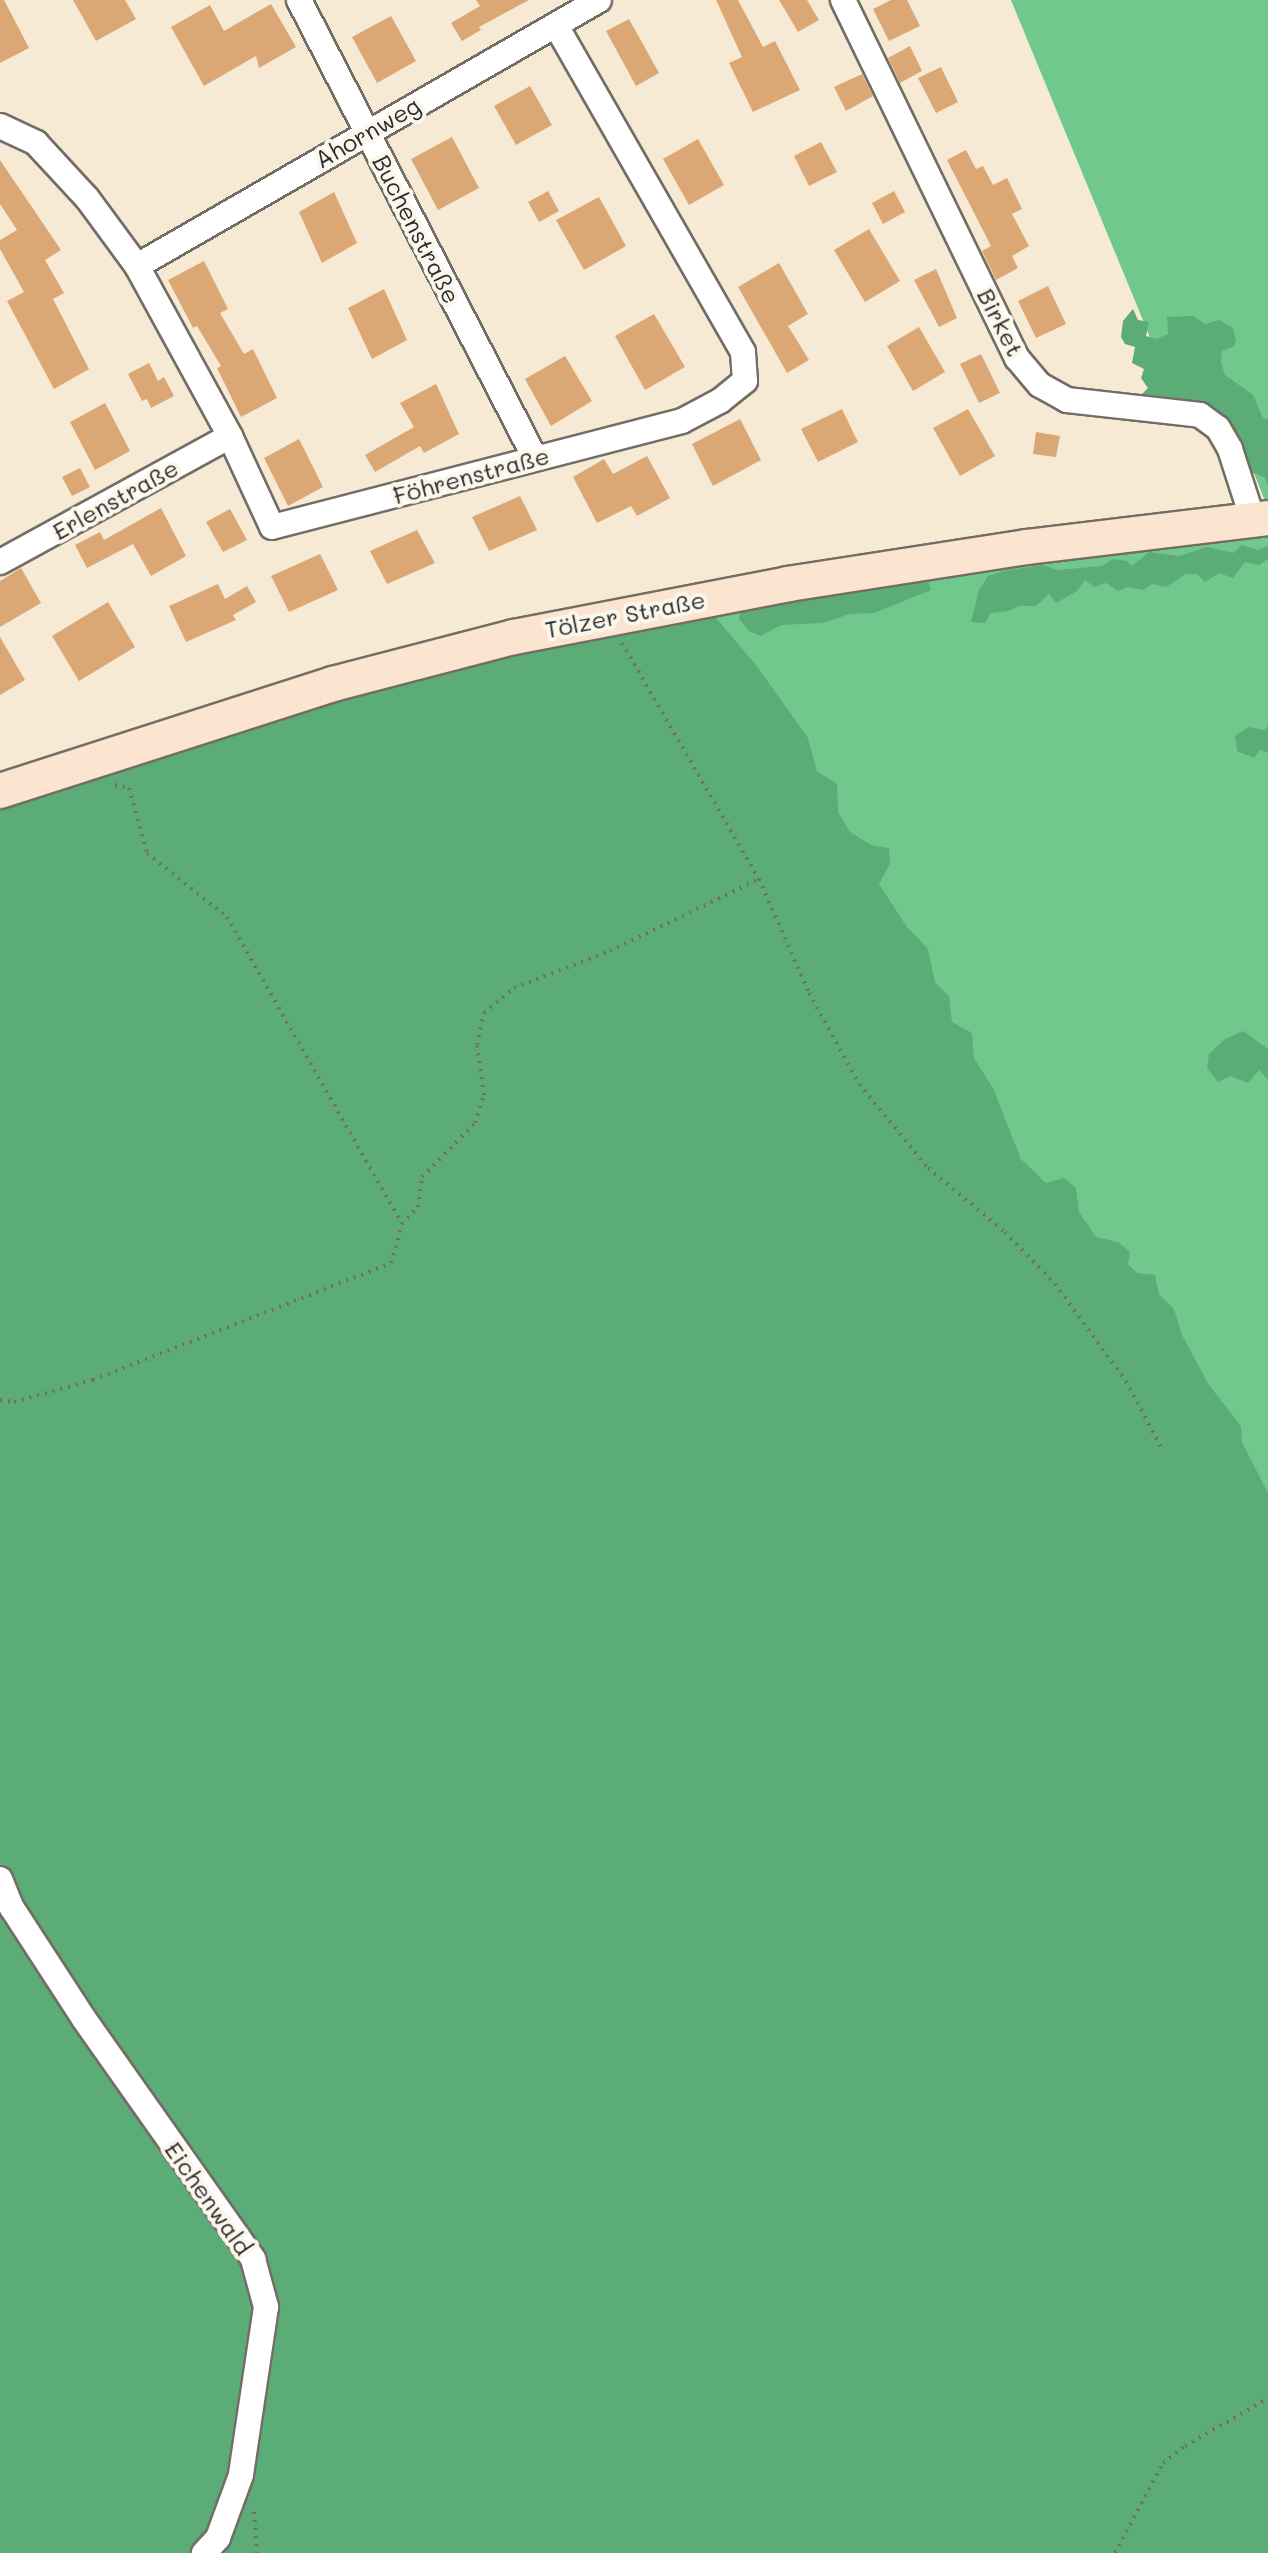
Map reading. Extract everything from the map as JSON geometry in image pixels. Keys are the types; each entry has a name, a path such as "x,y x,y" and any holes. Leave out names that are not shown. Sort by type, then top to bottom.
{"main road":[{"name":"Tölzer Straße","path":"0,791 333,684 514,637 607,617 1011,549 1260,519"}],"street":[{"name":"Buchenstraße","path":"299,0 535,458"},
{"name":"Ahornweg","path":"137,266 599,0"},
{"name":"Birket","path":"843,0 1017,358 1040,385 1067,400 1200,415 1218,428 1260,519"},
{"name":"Föhrenstraße","path":"0,126 36,143 87,198 137,266 230,436 272,527 682,421 720,401 745,381 743,352 556,25"},
{"name":"Erlenstraße","path":"0,562 230,436"},
{"name":"Eichenwald","path":"0,1879 12,1908 84,2019 253,2259 266,2307 241,2475 218,2538 204,2553"}],"path":[{"path":"607,617 759,879 809,993 859,1084 928,1168 1005,1232 1055,1284 1126,1381 1161,1447"},
{"path":"81,764 91,779 129,788 147,853 227,917 402,1224"},
{"path":"0,1400 14,1402 93,1380 391,1263 402,1224 418,1207 422,1177 475,1123 484,1095 477,1045 484,1013 514,988 610,951 759,879"},
{"path":"1115,2553 1163,2463 1185,2446 1268,2398"}],"green space":[{"path":"1011,0 1268,0 1268,509 1242,442 1161,364"},
{"path":"1133,309 1138,320 1149,322 1146,336 1157,339 1168,334 1167,317 1193,316 1205,324 1219,320 1233,328 1236,341 1233,347 1222,351 1221,362 1225,375 1253,395 1263,418 1268,419 1268,485 1264,477 1248,471 1230,438 1149,403 1142,394 1148,388 1141,378 1144,369 1132,363 1135,347 1125,344 1121,337 1123,321"},
{"path":"1268,532 1268,1517 1021,1159 710,611 1025,558"},
{"path":"1242,545 1258,550 1268,546 1268,559 1259,565 1245,562 1233,578 1219,573 1205,582 1197,574 1186,574 1166,587 1152,584 1144,590 1128,587 1118,591 1106,583 1094,587 1085,580 1077,591 1056,603 1049,594 1036,606 1019,606 1009,611 991,613 985,623 971,622 979,590 988,576 1003,571 1043,565 1057,570 1102,566 1113,559 1127,561 1132,566 1149,552 1179,556 1207,547 1233,553"},
{"path":"926,575 931,590 874,613 850,614 822,623 781,625 761,636 749,631 739,619 741,606"},
{"path":"710,611 756,665 808,738 817,771 837,784 838,812 850,832 871,845 889,848 890,864 879,884 907,927 928,949 935,982 949,996 952,1022 972,1033 974,1058 993,1088 1021,1159 1046,1183 1064,1178 1076,1188 1079,1212 1096,1237 1118,1242 1130,1252 1128,1264 1137,1273 1155,1275 1159,1294 1174,1309 1182,1335 1209,1385 1241,1426 1242,1442 1268,1493 1268,2553 0,2553 0,806 343,695 587,634"},
{"path":"1268,726 1268,753 1260,750 1254,758 1237,751 1235,736 1249,727 1264,730"},
{"path":"1243,1031 1268,1049 1268,1080 1259,1070 1248,1083 1230,1076 1218,1082 1207,1068 1209,1054 1225,1039"}],"building":[{"path":"0,0 4,0 29,48 0,63"},
{"path":"73,0 125,0 136,19 96,41"},
{"path":"476,0 529,0 479,27 481,30 462,41 451,23 480,6"},
{"path":"716,0 738,0 763,47 775,41 800,90 753,112 729,63 742,57"},
{"path":"779,0 807,0 819,20 798,32"},
{"path":"891,0 907,0 920,26 889,41 873,9"},
{"path":"271,4 296,47 259,68 256,56 204,86 171,27 210,5 224,31"},
{"path":"391,16 416,61 377,83 352,37"},
{"path":"629,19 659,73 636,86 606,31"},
{"path":"910,46 922,71 900,83 888,58"},
{"path":"941,67 958,102 936,113 918,78"},
{"path":"862,74 873,96 846,111 834,87"},
{"path":"530,86 552,125 516,145 494,106"},
{"path":"452,137 479,188 438,210 411,159"},
{"path":"698,139 724,185 689,205 663,159"},
{"path":"821,142 837,172 809,186 794,156"},
{"path":"966,150 976,169 983,166 993,185 1007,178 1022,209 1012,214 1029,246 1012,256 1018,268 996,280 982,251 991,246 947,160"},
{"path":"0,160 61,250 45,260 64,293 53,299 89,369 54,389 7,301 24,292 0,249 0,240 17,230 0,204"},
{"path":"548,191 559,211 539,222 528,202"},
{"path":"894,191 905,212 883,224 872,203"},
{"path":"334,192 357,243 322,263 299,212"},
{"path":"599,197 626,246 584,270 556,220"},
{"path":"869,229 900,281 865,302 834,250"},
{"path":"204,261 228,309 220,313 244,354 253,349 277,398 241,417 217,368 221,366 197,326 193,328 168,280"},
{"path":"779,263 808,314 788,326 809,360 787,373 738,287"},
{"path":"936,269 957,318 939,327 914,280"},
{"path":"1048,286 1066,324 1036,338 1018,301"},
{"path":"384,289 407,340 372,359 348,308"},
{"path":"654,314 685,367 645,390 615,336"},
{"path":"919,327 945,372 913,391 887,346"},
{"path":"981,354 1000,393 979,403 960,364"},
{"path":"565,356 592,401 551,426 525,379"},
{"path":"149,363 158,381 164,377 174,396 151,408 147,399 142,401 128,374"},
{"path":"436,384 459,434 424,453 420,446 375,472 365,455 414,427 400,403"},
{"path":"105,403 130,451 95,470 70,422"},
{"path":"842,409 858,442 818,462 801,429"},
{"path":"968,409 995,456 960,476 933,428"},
{"path":"740,419 761,460 713,486 692,444"},
{"path":"1036,432 1060,436 1056,457 1033,454"},
{"path":"299,439 323,487 288,506 264,458"},
{"path":"647,456 670,498 637,516 631,506 597,523 573,477 604,459 613,474"},
{"path":"80,468 90,487 72,496 62,477"},
{"path":"520,496 537,530 489,551 472,517"},
{"path":"161,508 186,556 151,576 133,544 87,568 75,545 100,532 104,540"},
{"path":"230,509 247,540 223,552 206,522"},
{"path":"417,530 435,563 387,584 370,551"},
{"path":"320,554 338,590 289,612 271,576"},
{"path":"21,568 41,603 0,627 0,581"},
{"path":"218,584 225,599 247,586 256,602 233,615 236,620 186,642 169,606"},
{"path":"108,602 135,647 79,681 52,636"},
{"path":"0,637 25,680 0,695"}]}
